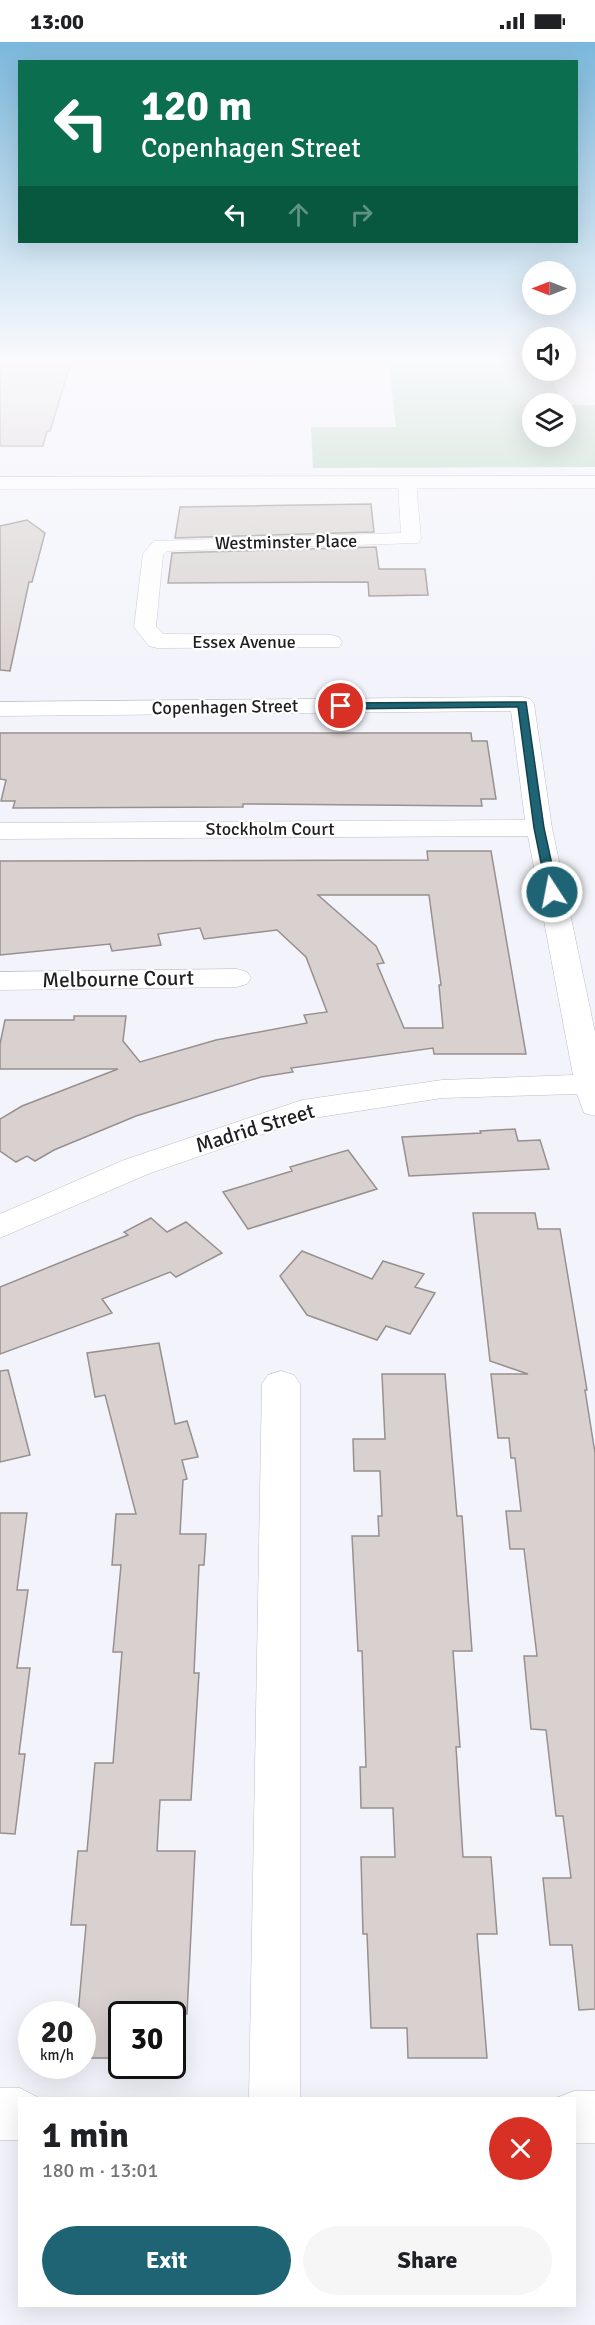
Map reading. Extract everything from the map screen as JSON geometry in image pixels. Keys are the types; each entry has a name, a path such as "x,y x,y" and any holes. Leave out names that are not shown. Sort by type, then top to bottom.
{"main road":[{"name":"Westminster Place","path":"157,641 145,627 153,554 161,545 411,539 406,482"},
{"path":"0,483 595,482"},
{"name":"Essex Avenue","path":"157,641 332,642"},
{"name":"Copenhagen Street","path":"0,709 522,704 539,828"},
{"path":"539,828 594,1092"},
{"name":"Stockholm Court","path":"0,831 539,828"},
{"name":"Melbourne Court","path":"0,981 237,978"},
{"name":"Madrid Street","path":"0,1227 136,1167 302,1110 442,1089 594,1092"},
{"path":"274,2097 281,1384"},
{"path":"0,2114 18,2114"},
{"path":"576,2117 595,2117"}],"green space":[{"path":"313,466 595,466 313,468"}],"building":[{"path":"371,504 374,532 175,538 180,507"},
{"path":"27,520 45,533 32,582 29,582 10,671 0,670 0,526"},
{"path":"376,547 379,569 425,569 428,595 369,596 368,582 168,583 172,553"},
{"path":"0,733 471,733 472,741 487,741 496,799 481,799 482,806 243,804 243,807 13,808 15,801 1,801 6,780 0,779"},
{"path":"427,851 491,851 526,1054 434,1054 433,1048 291,1068 293,1072 261,1077 136,1116 54,1150 35,1161 27,1156 16,1162 0,1151 0,1119 22,1106 118,1069 0,1069 0,1044 5,1020 74,1020 74,1016 126,1016 123,1041 140,1062 216,1040 307,1023 304,1015 327,1012 306,957 277,930 204,939 200,928 158,934 161,945 112,951 110,944 0,955 0,861 428,860","holes":["318,895 429,895 441,985 439,985 443,1028 404,1028 377,964 384,963 376,946"]},
{"path":"515,1129 518,1141 540,1140 549,1169 409,1176 402,1137"},
{"path":"348,1150 377,1189 248,1229 223,1192 292,1171 290,1167"},
{"path":"473,1213 535,1213 538,1229 560,1229 587,1390 585,1390 595,1453 595,2009 579,2010 572,1945 550,1945 543,1878 571,1878 563,1816 556,1816 546,1730 531,1729 524,1656 537,1656 524,1549 510,1549 506,1511 521,1511 515,1458 511,1458 509,1438 498,1438 491,1374 528,1374 490,1361"},
{"path":"151,1218 167,1232 186,1222 222,1253 176,1277 170,1272 102,1299 112,1313 0,1354 0,1287 128,1235 124,1232"},
{"path":"302,1251 372,1279 383,1261 424,1274 415,1287 435,1293 410,1334 386,1326 377,1340 307,1315 280,1276"},
{"path":"159,1343 175,1424 187,1421 198,1457 182,1460 187,1479 183,1480 180,1534 206,1534 204,1565 199,1565 194,1673 199,1673 191,1800 160,1800 157,1851 195,1851 187,2014 186,2001 108,2001 108,2058 96,2058 96,2001 79,2001 86,1925 71,1925 78,1851 87,1851 95,1763 113,1763 122,1652 113,1652 121,1565 112,1565 116,1514 136,1514 105,1395 95,1397 87,1353"},
{"path":"8,1370 30,1455 0,1462 0,1371"},
{"path":"382,1374 445,1374 457,1516 462,1516 472,1651 453,1651 460,1747 456,1747 463,1857 491,1857 497,1934 477,1934 487,2058 408,2058 407,2028 371,2028 367,1934 363,1934 361,1857 395,1857 393,1808 361,1808 360,1767 366,1767 362,1651 358,1651 352,1536 379,1536 378,1516 382,1516 380,1471 354,1471 353,1439 385,1439"},
{"path":"0,1513 27,1513 17,1590 28,1590 17,1668 30,1668 19,1754 25,1754 15,1834 0,1833"}],"route":[{"path":"341,706 522,704 539,828 552,892"}]}
